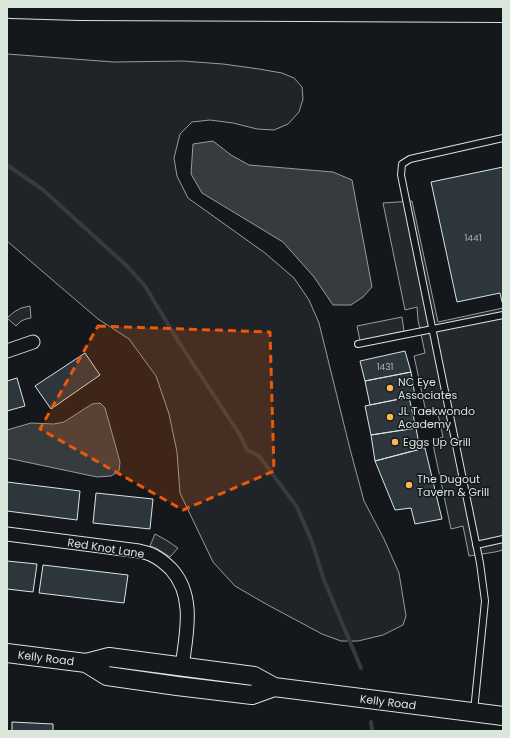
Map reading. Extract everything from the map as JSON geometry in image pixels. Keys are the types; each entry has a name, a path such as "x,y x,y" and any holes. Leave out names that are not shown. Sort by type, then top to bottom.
{"highway":[{"path":"11,7 503,11"},
{"path":"7,21 41,20 79,8"}],"main road":[{"name":"Kelly Road","path":"7,654 86,663 109,657 254,676 274,688 503,716"},
{"name":"Kelly Road","path":"86,663 107,676 177,686 252,695 274,688"}],"street":[{"path":"7,351 33,342"},
{"name":"Red Knot Lane","path":"7,534 139,551 154,556 165,563 174,572 179,581 184,591 187,604 188,616 182,667"}],"lane":[{"path":"473,713 485,601 480,563 401,175 402,164 410,159 503,138"},
{"path":"358,344 503,315"},
{"path":"476,545 503,539"}],"highlighted area":[{"path":"98,326 270,332 274,471 183,510 40,429"}],"shaded area":[{"path":"7,54 114,62 183,61 223,64 282,73 294,78 302,87 303,99 299,112 288,124 274,130 257,129 233,123 210,120 192,122 180,134 174,158 177,176 188,198 265,253 294,278 309,300 319,323 364,501 384,539 399,573 406,616 403,625 383,635 358,641 341,641 322,634 235,586 213,562 180,493 177,452 169,414 156,376 129,339 98,319 7,241"},
{"path":"213,141 231,155 249,165 333,172 352,180 372,287 363,297 351,305 333,305 314,277 283,242 202,193 191,174 193,144"},
{"path":"412,201 438,322 503,308 503,550 495,552 469,556 463,526 451,529 432,440 443,437 437,410 426,412 414,356 425,353 418,320 417,307 405,310 383,203"},
{"path":"30,306 31,318 21,321 16,326 7,318 21,308"},
{"path":"402,317 404,331 360,341 357,326"},
{"path":"100,403 105,408 120,462 119,471 111,476 97,477 7,458 7,430 31,423 54,424 64,422 92,404"},
{"path":"155,534 178,548 170,557 150,546"}],"building":[{"path":"503,167 503,302 500,293 457,302 431,182"},
{"path":"405,351 411,372 365,381 360,361"},
{"path":"85,353 100,375 51,409 35,386"},
{"name":"NC Eye Associates","path":"411,372 415,396 370,405 365,381"},
{"path":"17,378 25,406 7,411 7,381"},
{"name":"JL Taekwondo Academy","path":"409,397 416,428 371,435 365,406"},
{"name":"Eggs Up Grill","path":"416,428 420,449 375,461 371,435"},
{"name":"The Dugout Tavern & Grill","path":"425,448 442,519 415,524 411,508 395,510 375,461"},
{"path":"7,482 80,491 77,520 7,511"},
{"path":"96,493 153,499 150,529 93,523"},
{"path":"7,561 37,564 33,592 7,589"},
{"path":"43,565 128,575 124,603 39,593"},
{"path":"12,722 53,724 53,731 12,731"}],"waterway":[{"path":"7,165 42,189 127,266 145,286 180,344 240,435 247,450 259,456 297,507 312,542 324,580 361,668"},
{"path":"371,722 372,731"}],"place":[{"name":"NC Eye Associates","path":"390,388"},
{"name":"JL Taekwondo Academy","path":"390,417"},
{"name":"Eggs Up Grill","path":"395,442"},
{"name":"The Dugout Tavern & Grill","path":"409,485"}]}
